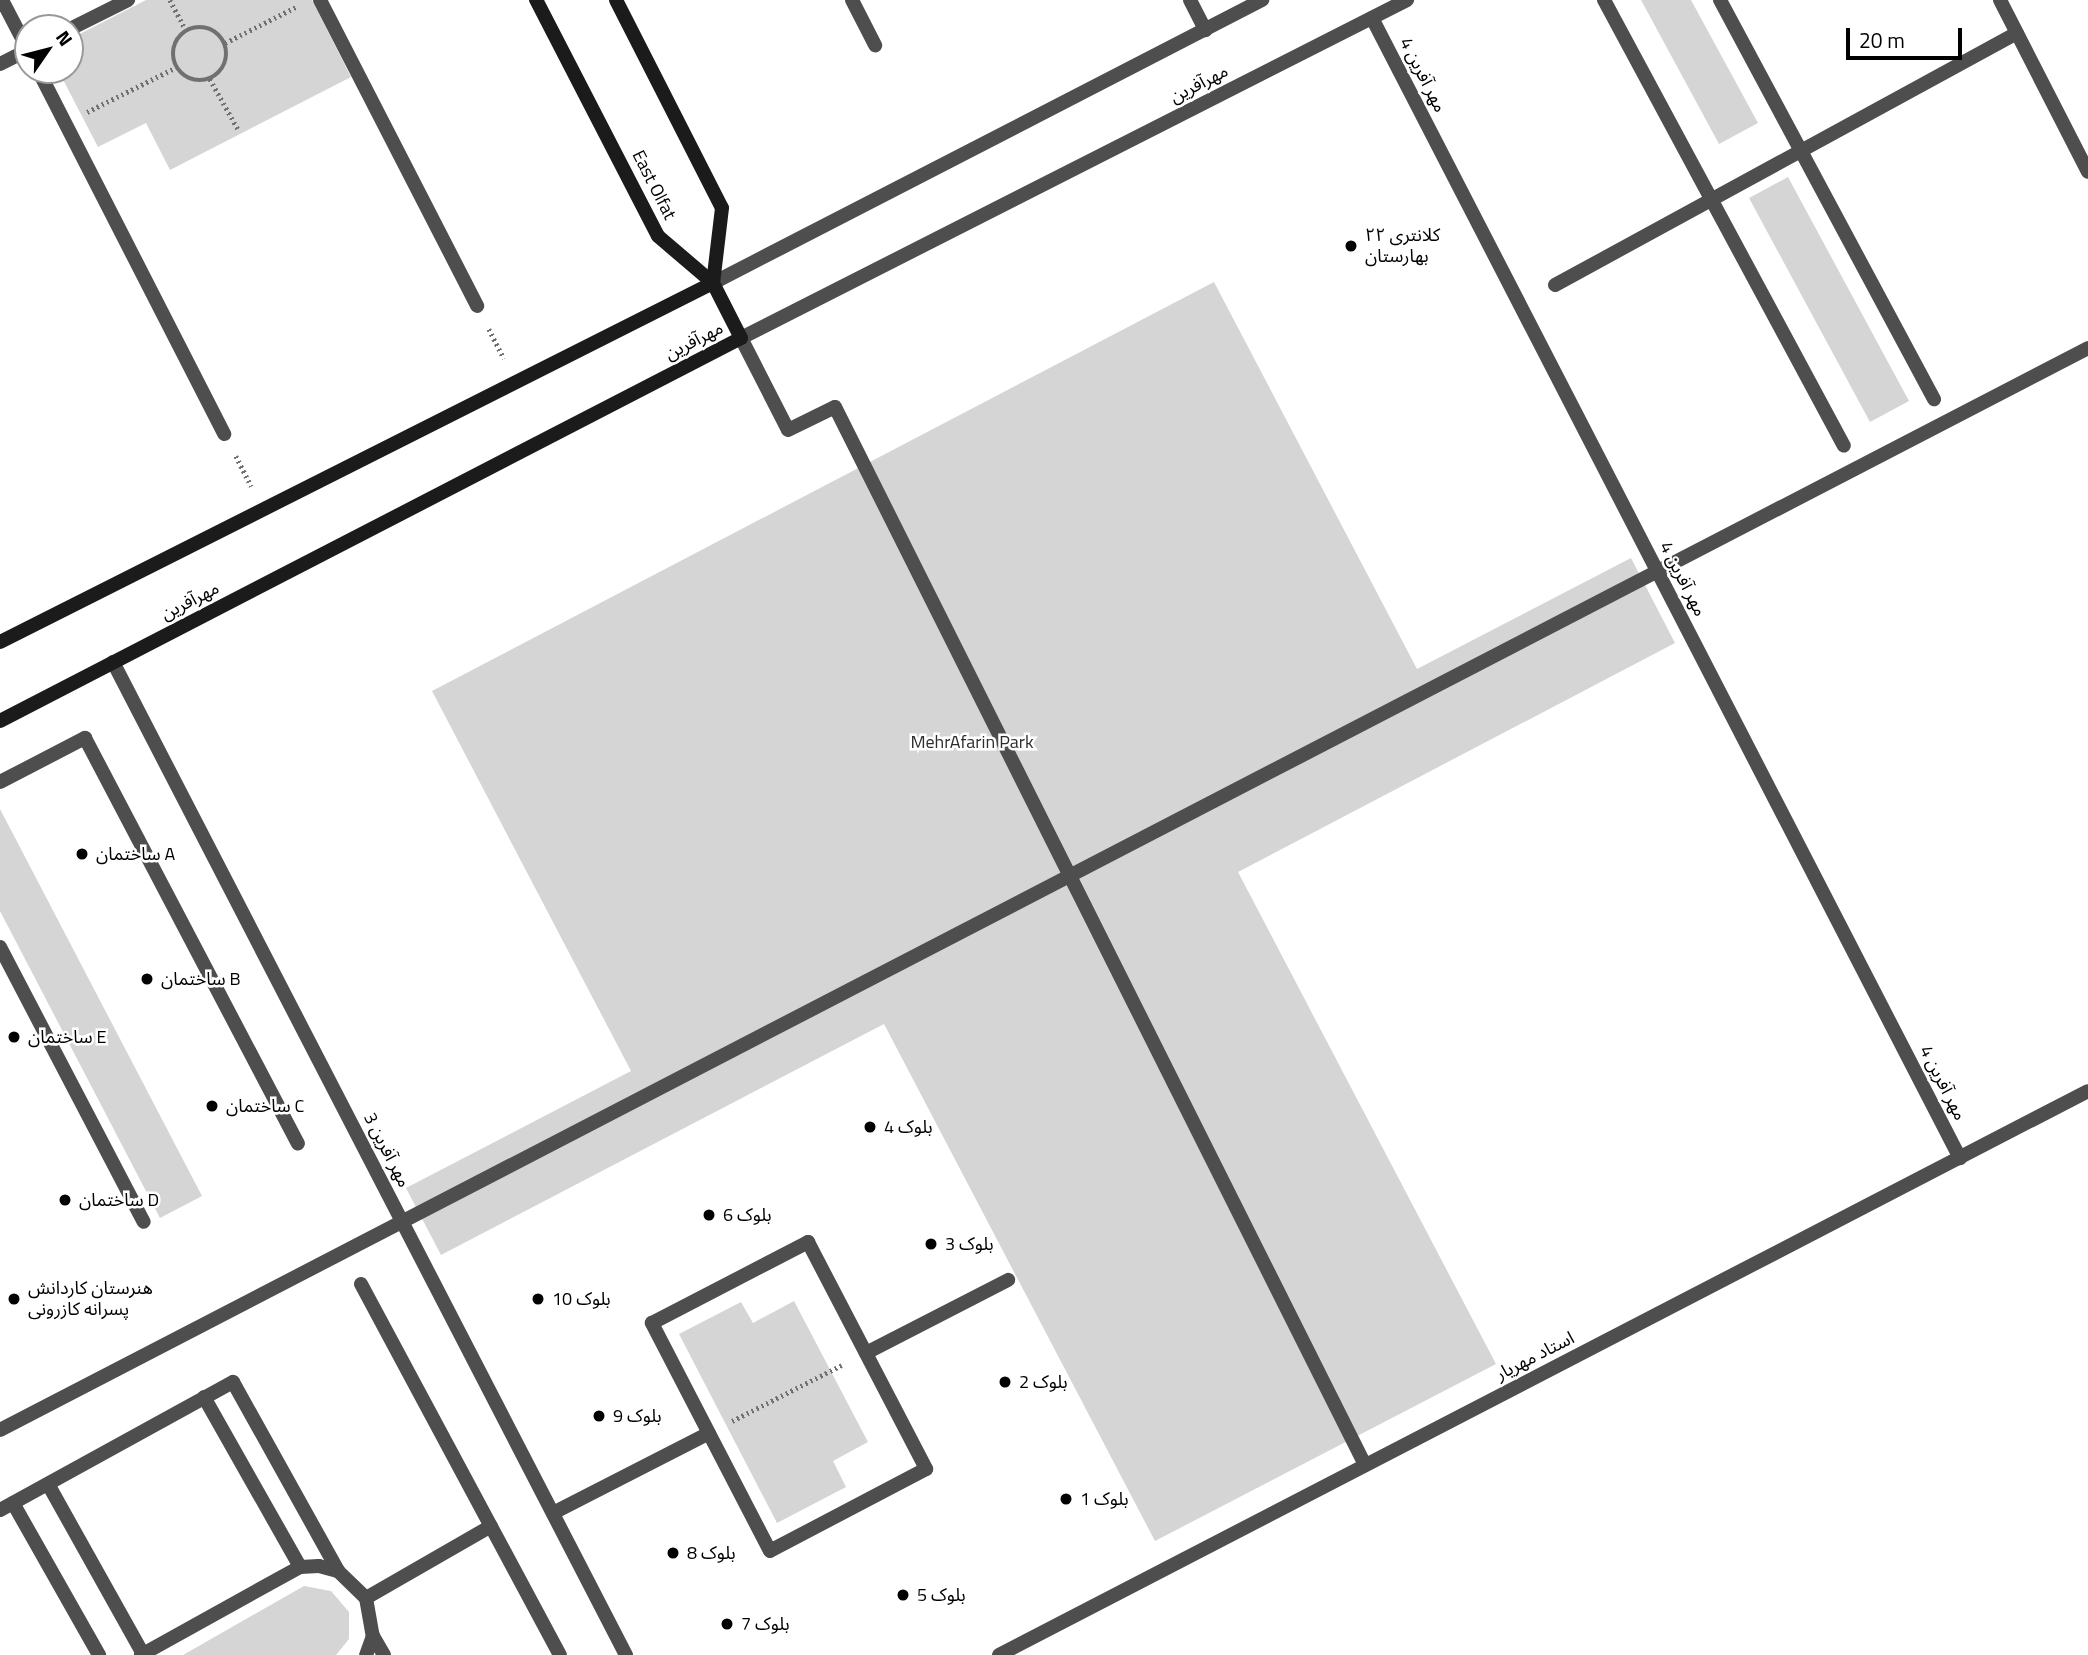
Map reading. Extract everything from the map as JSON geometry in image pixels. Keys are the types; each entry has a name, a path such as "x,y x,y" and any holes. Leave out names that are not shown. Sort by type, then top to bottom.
{"main road":[{"name":"East Olfat","path":"536,0 658,236 713,283"},
{"path":"616,0 722,208 713,283 741,338"},
{"path":"0,642 713,283"},
{"name":"مهرآفرین","path":"0,721 741,338"}],"street":[{"path":"0,64 28,50 2,0"},
{"path":"84,22 128,0"},
{"path":"320,0 477,306"},
{"path":"852,0 875,45"},
{"path":"1190,0 1205,30"},
{"path":"713,283 1262,0"},
{"name":"مهرآفرین","path":"741,338 1407,0"},
{"path":"1604,0 1844,446"},
{"path":"1720,0 1934,399"},
{"path":"2000,0 2088,172"},
{"name":"مهر آفرین 4","path":"1372,18 1959,1158"},
{"path":"1555,285 2017,33"},
{"path":"45,84 224,434"},
{"path":"741,338 788,430 835,407 1365,1465"},
{"path":"0,1430 2088,348"},
{"name":"مهر آفرین 3","path":"113,662 626,1655"},
{"path":"0,782 85,738 298,1144"},
{"path":"0,947 144,1222"},
{"name":"استاد مهریار","path":"999,1655 2088,1091"},
{"path":"808,1242 866,1353 926,1469 770,1551 652,1323 808,1242"},
{"path":"866,1353 1008,1280"},
{"path":"361,1284 560,1655"},
{"path":"0,1510 233,1382 338,1572 366,1598 373,1636 384,1655"},
{"path":"204,1397 299,1567"},
{"path":"553,1513 709,1433"},
{"path":"48,1484 142,1654 299,1567 338,1572"},
{"path":"13,1503 99,1655"},
{"path":"366,1598 491,1526"},
{"path":"366,1655 373,1636"}],"path":[{"path":"170,0 186,30"},
{"path":"225,43 309,0"},
{"path":"212,29 225,43 223,67 211,79 187,78 177,67 173,51 186,30 212,29"},
{"path":"66,123 177,67"},
{"path":"211,79 238,129"},
{"path":"477,306 516,380"},
{"path":"224,434 263,509"},
{"path":"709,1433 866,1353"}],"green space":[{"path":"146,0 312,0 351,77 170,170 146,123 98,147 65,84 84,84 84,32"},
{"path":"1641,0 1691,0 1758,123 1719,144"},
{"path":"1788,177 1909,401 1870,422 1749,198"},
{"name":"MehrAfarin Park","path":"1214,282 1417,669 1631,558 1675,643 1238,872 1496,1364 1155,1541 884,1024 441,1255 406,1188 631,1071 432,691"},
{"path":"0,809 202,1196 160,1218 0,911"},
{"path":"794,1301 868,1442 833,1461 846,1487 777,1523 679,1334 741,1302 753,1323"},
{"path":"304,1586 331,1591 349,1612 349,1639 336,1655 183,1655"}],"place":[{"name":"کلانتری ۲۲ بهارستان","path":"1351,246"},
{"name":"ساختمان A","path":"82,854"},
{"name":"ساختمان B","path":"147,979"},
{"name":"ساختمان E","path":"14,1037"},
{"name":"ساختمان C","path":"212,1106"},
{"name":"بلوک 4","path":"870,1127"},
{"name":"ساختمان D","path":"65,1200"},
{"name":"بلوک 6","path":"709,1215"},
{"name":"بلوک 3","path":"931,1244"},
{"name":"هنرستان کاردانش پسرانه کازرونی","path":"14,1299"},
{"name":"بلوک 10","path":"538,1299"},
{"name":"بلوک 2","path":"1005,1382"},
{"name":"بلوک 9","path":"599,1416"},
{"name":"بلوک 1","path":"1066,1499"},
{"name":"بلوک 8","path":"673,1553"},
{"name":"بلوک 5","path":"903,1595"},
{"name":"بلوک 7","path":"727,1624"}]}
